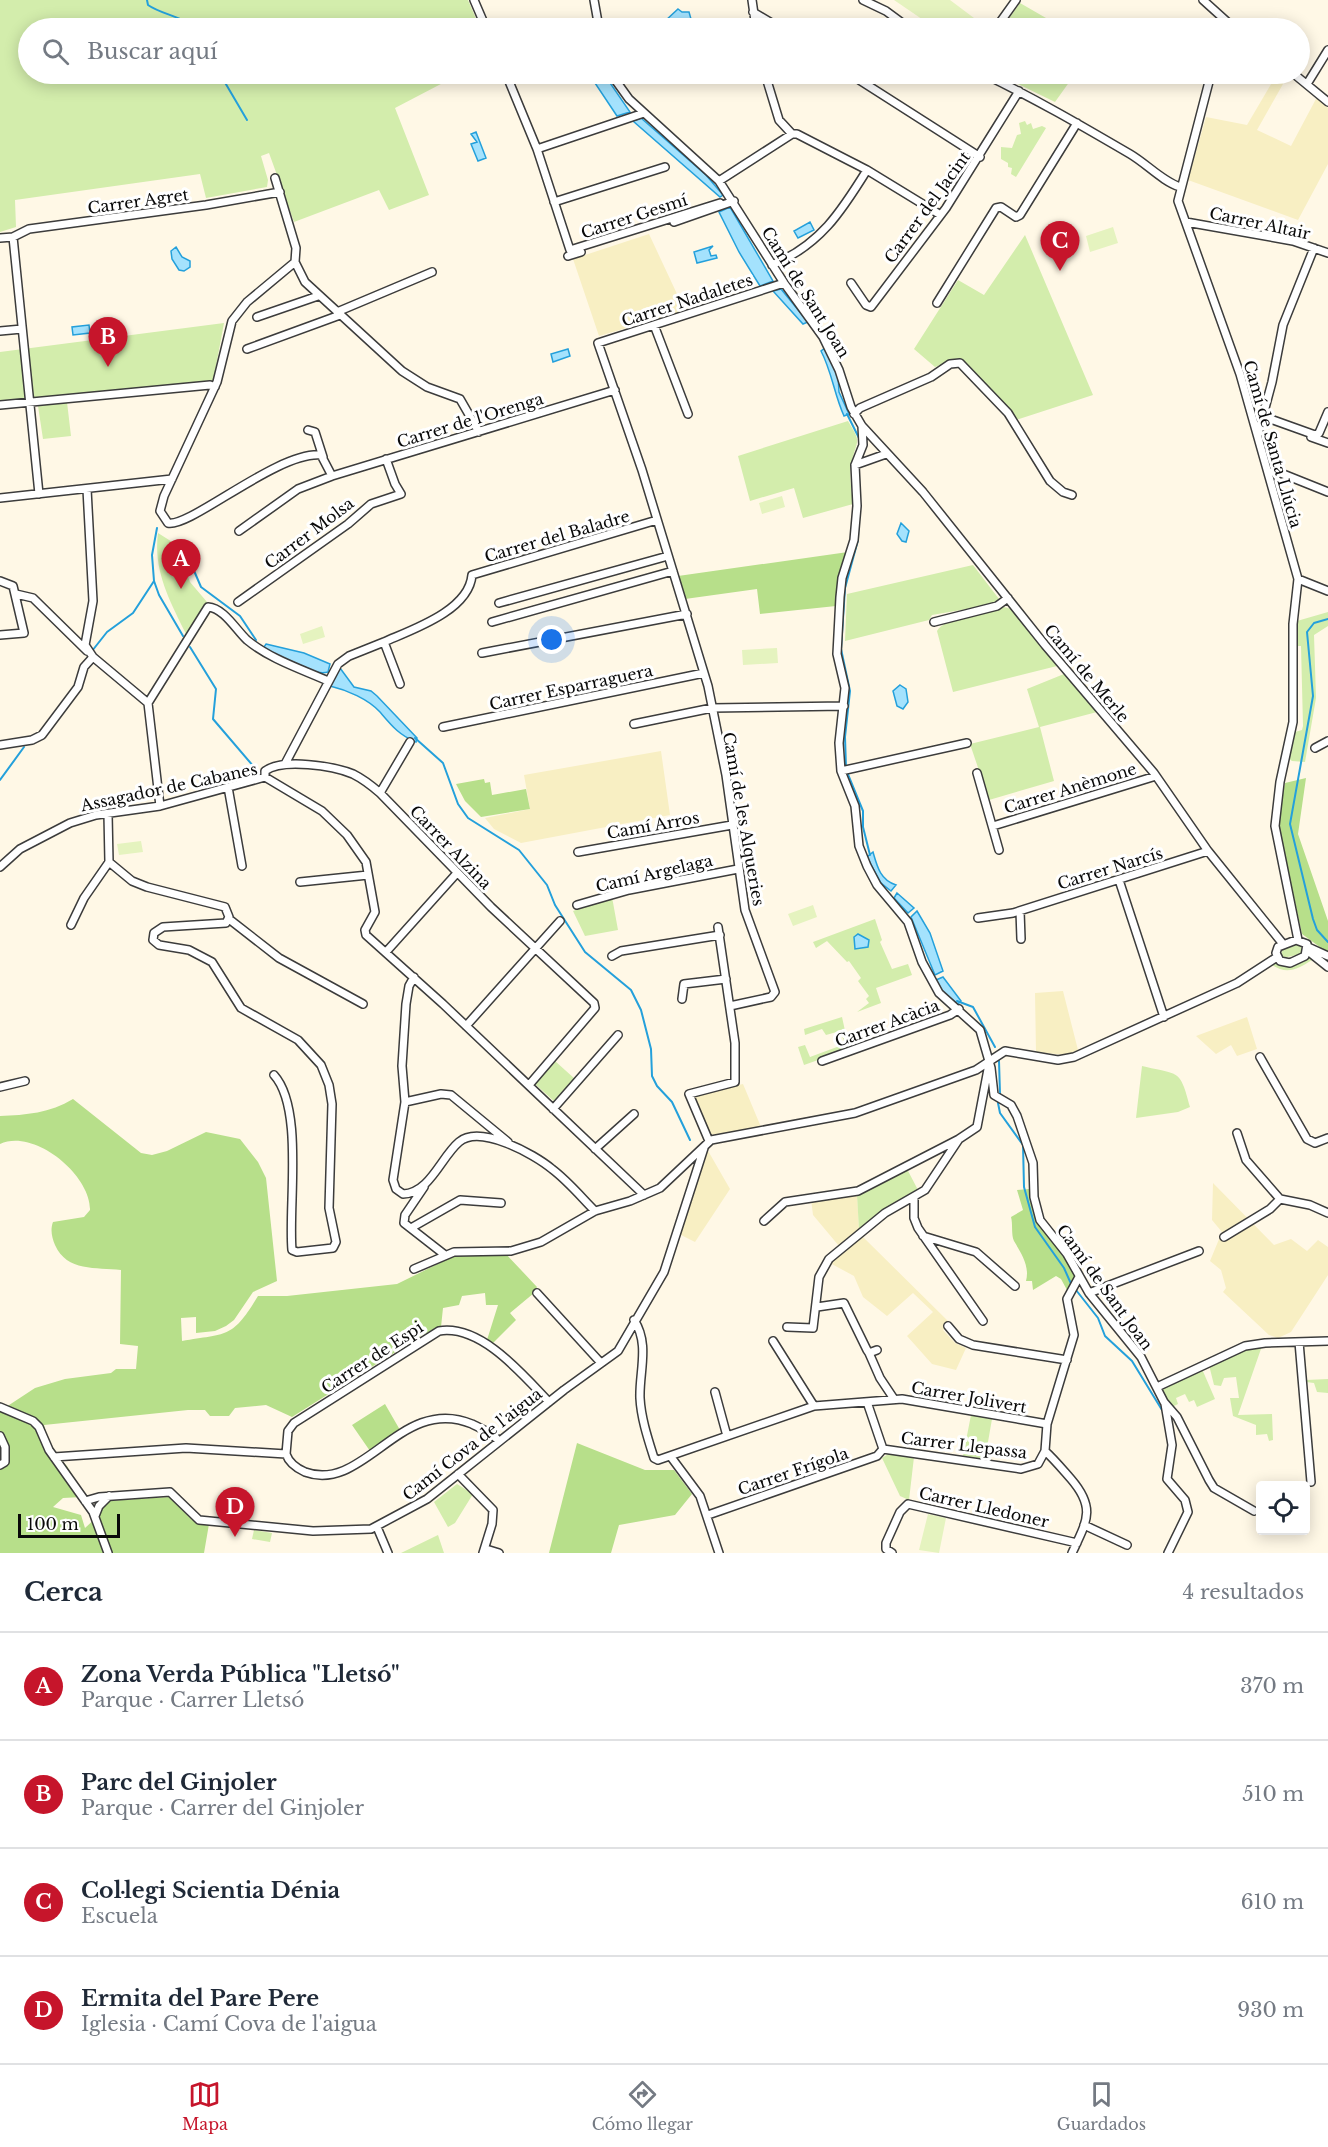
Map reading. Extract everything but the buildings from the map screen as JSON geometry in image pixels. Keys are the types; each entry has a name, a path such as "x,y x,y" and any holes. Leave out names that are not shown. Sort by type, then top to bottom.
{"street":[{"path":"474,0 482,18"},
{"path":"594,0 597,18"},
{"path":"752,0 754,18"},
{"path":"863,0 895,18"},
{"path":"1003,18 1016,0"},
{"path":"1203,0 1219,18"},
{"path":"753,12 763,18"},
{"path":"1310,79 1328,50"},
{"path":"510,84 537,149 644,112"},
{"name":"Camí de Sant Joan","path":"618,84 629,99 719,181 727,204 827,345 854,414 862,426 863,445 855,465 855,532 841,583 837,646 845,685 839,743 841,771 855,806 859,846 867,866 878,885 908,922 922,962 937,990 980,1030 989,1062 994,1095 1011,1105 1031,1155 1037,1214 1044,1226 1068,1254 1089,1293 1138,1352 1164,1402 1177,1417 1194,1454 1214,1488 1254,1511"},
{"path":"768,84 779,120 792,134 804,136 867,170 939,214"},
{"path":"866,84 980,157"},
{"path":"1005,84 1077,123 1150,166 1169,183 1180,187 1208,84"},
{"path":"1307,84 1328,102"},
{"name":"Carrer del Jacint","path":"851,283 866,305 871,308 980,157 1019,91"},
{"path":"937,303 996,208 1000,207 1016,217 1020,215 1077,123"},
{"path":"719,181 792,134"},
{"name":"Carrer Gesmí","path":"537,149 569,249 572,250 727,204"},
{"path":"554,202 664,167"},
{"path":"772,265 793,255 822,234 846,204 867,170"},
{"path":"275,178 297,250 295,262 305,282 408,375 432,389 460,399 479,432"},
{"name":"Camí de Santa Llúcia","path":"1180,187 1178,201 1240,374 1298,579 1293,624 1293,722 1280,782 1275,826 1298,940"},
{"name":"Carrer Agret","path":"0,238 13,237 29,229 206,205 280,192"},
{"name":"Carrer Gesmí","path":"568,256 727,204"},
{"name":"Carrer Altair","path":"1186,222 1293,241 1328,254"},
{"path":"13,237 39,494"},
{"path":"1258,434 1272,382 1283,325 1314,248"},
{"path":"295,262 237,312 229,327 215,387 172,479 160,512 165,520 172,524 294,459 311,455 323,457"},
{"path":"247,349 339,314 432,272"},
{"name":"Carrer Nadaletes","path":"598,343 784,284"},
{"path":"257,317 318,296"},
{"path":"654,325 688,414"},
{"path":"0,331 22,329"},
{"name":"Camí de les Alqueries","path":"598,343 657,520 704,673 726,775 745,910 775,992 771,997 730,1006"},
{"path":"854,414 860,408 931,377 950,364 960,363 1000,403 1050,481 1072,495"},
{"path":"0,405 188,387 215,387"},
{"name":"Carrer de l'Orenga","path":"239,531 298,489 332,476 615,390"},
{"path":"1262,417 1316,435 1328,412"},
{"path":"1262,417 1328,443"},
{"name":"Camí de Merle","path":"862,426 923,492 1156,776 1208,851 1282,944"},
{"path":"308,430 315,432 332,476"},
{"path":"855,465 886,454"},
{"name":"Carrer Molsa","path":"238,602 348,524 371,504 401,494 386,459"},
{"path":"1269,472 1278,471 1328,492"},
{"path":"0,498 172,479"},
{"path":"0,745 32,740 42,735 78,687 90,654 85,639 92,616 93,601 87,489"},
{"name":"Carrer del Baladre","path":"285,764 328,681 343,660 440,617 460,597 472,575 657,520"},
{"path":"499,603 668,556"},
{"path":"492,622 673,571"},
{"path":"1298,579 1328,591"},
{"path":"0,580 10,583 16,594 24,633 0,635"},
{"path":"16,594 33,598 90,654 148,703"},
{"path":"934,622 993,608 1008,598"},
{"path":"160,806 148,703 185,646 204,611 212,607 264,652 328,681"},
{"path":"482,653 687,614"},
{"path":"384,642 400,684"},
{"name":"Carrer Esparraguera","path":"443,727 704,673"},
{"path":"634,724 712,708 844,706"},
{"path":"1315,748 1328,741"},
{"path":"380,793 410,742"},
{"path":"841,771 967,743"},
{"path":"265,777 265,771 285,764"},
{"name":"Carrer Alzina","path":"285,764 349,773 365,781 380,793 457,873 596,1008 529,1085"},
{"name":"Carrer Anèmone","path":"977,773 999,850"},
{"name":"Carrer Anèmone","path":"993,826 1156,776"},
{"name":"Assagador de Cabanes","path":"0,867 20,849 62,826 84,818 160,806 265,777 322,811 333,820 364,857 375,912 365,933 644,1195"},
{"path":"228,788 242,866"},
{"path":"71,925 84,898 109,862 108,814"},
{"name":"Camí Arros","path":"578,852 732,825"},
{"name":"Carrer Narcís","path":"978,918 1020,911 1208,851"},
{"path":"109,862 132,881 147,887 221,905 228,912 229,919 284,962 363,1004"},
{"name":"Camí Argelaga","path":"577,905 629,890 738,869"},
{"path":"386,952 457,873"},
{"path":"300,882 368,875"},
{"path":"1119,880 1164,1017"},
{"path":"1020,911 1021,939"},
{"path":"229,919 221,925 163,927 156,930 153,937 159,945 189,950 212,962 241,1008 298,1040 321,1065 329,1084 332,1104 329,1208 336,1242 331,1249 297,1252 292,1250 293,1151 282,1087 274,1076"},
{"path":"466,1026 560,921"},
{"path":"612,956 621,951 719,931 735,1043 735,1083 689,1094 707,1143"},
{"path":"1328,956 1313,947 1308,949 1303,958 1290,963 1281,961 1277,957 1277,950 1282,944 1298,940 1308,949 1328,967"},
{"path":"414,1269 445,1255 461,1251 511,1251 553,1236 595,1211 644,1195 665,1185 707,1143 844,1117 976,1070 1005,1051 1058,1060 1069,1059 1243,980 1277,957"},
{"path":"414,977 409,986 402,1056 405,1102 394,1183 396,1189 403,1194 411,1193 423,1185"},
{"path":"682,999 684,984 726,979"},
{"name":"Carrer Acàcia","path":"822,1061 943,1018 959,1009"},
{"path":"553,1109 618,1035"},
{"path":"1260,1057 1307,1139 1315,1143 1328,1138"},
{"path":"764,1221 785,1202 824,1194 858,1191 959,1139 978,1125 989,1062"},
{"path":"0,1087 25,1081"},
{"path":"405,1102 441,1094 451,1095 515,1148"},
{"path":"596,1149 634,1114"},
{"path":"1237,1133 1246,1160 1280,1199 1310,1205 1328,1214"},
{"path":"445,1255 405,1225 404,1217 423,1185 463,1140 488,1137 515,1148 554,1170 595,1211"},
{"path":"787,1327 811,1329 817,1307 819,1277 829,1259 885,1213 914,1197 928,1186 959,1139"},
{"name":"Camí Cova de l'aigua","path":"85,1502 109,1496 170,1492 199,1520 304,1530 366,1530 377,1527 427,1499 620,1349 634,1320 664,1272 707,1143"},
{"path":"914,1197 914,1218 923,1236 983,1321"},
{"path":"1224,1237 1270,1209 1280,1199"},
{"path":"411,1228 460,1200 501,1203"},
{"path":"923,1236 976,1252 1015,1286"},
{"path":"1089,1293 1199,1251"},
{"path":"1072,1553 1084,1526 1088,1505 1084,1495 1045,1451 1047,1424 1074,1335 1067,1299 1079,1277"},
{"path":"537,1293 601,1363"},
{"path":"817,1307 844,1303 880,1377 894,1399"},
{"path":"634,1320 641,1334 643,1348 640,1398 647,1438 654,1458 663,1460 671,1457 700,1496 708,1515 718,1553"},
{"path":"948,1326 959,1339 973,1345 1067,1360"},
{"name":"Carrer de Espi","path":"286,1454 288,1431 294,1424 439,1331 458,1333 498,1350 549,1402"},
{"path":"773,1341 814,1406"},
{"path":"1157,1387 1245,1346 1328,1341"},
{"path":"1299,1342 1311,1482"},
{"path":"867,1350 877,1350"},
{"path":"714,1392 727,1436"},
{"name":"Carrer Jolivert","path":"671,1457 814,1406 909,1399 1047,1424"},
{"name":"Carrer Llepassa","path":"867,1402 883,1449 1021,1469 1038,1464 1045,1451"},
{"path":"1164,1402 1173,1448 1167,1479 1185,1500 1188,1512 1168,1553"},
{"path":"0,1407 36,1423 54,1457 95,1516 108,1553"},
{"path":"54,1457 186,1448 286,1454 291,1463 301,1470 316,1474 330,1474 374,1454 420,1423 440,1417 459,1419 494,1435 500,1441"},
{"path":"0,1436 6,1455 5,1462 0,1465"},
{"name":"Carrer Frígola","path":"708,1515 877,1456 883,1449"},
{"path":"458,1474 493,1510 484,1551 499,1553"},
{"path":"95,1516 99,1506 109,1496"},
{"name":"Carrer Lledoner","path":"892,1553 886,1549 886,1543 900,1512 908,1504 1077,1543"},
{"path":"1084,1526 1127,1545"},
{"path":"377,1527 388,1553"}],"shaded area":[{"path":"1271,84 1283,84 1257,130 1291,146 1317,97 1328,108 1328,164 1298,220 1188,180 1206,117 1247,125"},
{"path":"649,234 685,311 599,336 573,259"},
{"path":"661,751 670,815 521,843 494,829 485,818 530,809 524,775"},
{"path":"1063,991 1078,1050 1066,1055 1036,1052 1035,993"},
{"path":"1247,1017 1257,1049 1237,1056 1231,1045 1216,1054 1196,1036"},
{"path":"743,1084 761,1127 710,1135 694,1095"},
{"path":"707,1149 730,1189 695,1242 679,1234"},
{"path":"1213,1183 1274,1245 1291,1239 1307,1251 1318,1240 1328,1247 1328,1275 1291,1332 1278,1338 1269,1335 1223,1292 1226,1288 1221,1270 1210,1261 1222,1232 1212,1220"},
{"path":"833,1195 857,1195 859,1230 839,1246 813,1215 811,1199"},
{"path":"862,1236 949,1322 943,1330 955,1343 966,1348 956,1370 932,1364 907,1336 933,1312 913,1293 887,1316 863,1297 854,1276 828,1262"}],"green space":[{"path":"0,0 468,0 476,18 18,18 18,84 441,84 395,108 429,195 389,210 379,190 294,222 269,153 261,156 268,180 267,187 206,198 200,174 15,200 16,227 0,232"},
{"path":"894,0 950,0 974,18 920,18"},
{"path":"1020,3 1046,18 1009,18"},
{"path":"1018,84 1068,84 1055,102"},
{"path":"1025,121 1027,125 1031,123 1033,129 1042,126 1046,128 1016,177 1011,174 1012,168 1008,167 1008,163 1001,159 1001,147 1012,148 1017,135 1021,134 1019,123"},
{"path":"1113,227 1118,243 1090,252 1086,236"},
{"path":"1025,235 1093,395 1016,420 993,391 988,390 961,361 954,360 935,367 914,349 958,280 984,295"},
{"path":"224,323 213,382 0,402 0,352"},
{"path":"67,402 71,436 43,439 38,406"},
{"path":"848,421 857,438 850,471 853,504 803,518 794,488 750,501 738,456"},
{"path":"782,496 785,507 762,514 759,503"},
{"path":"158,533 177,545 190,582 207,602 186,634 160,573"},
{"path":"848,552 838,578 836,606 760,614 757,589 685,599 678,576"},
{"path":"973,565 999,599 996,604 932,615 929,620 845,641 847,594"},
{"path":"1004,607 1011,609 1057,666 953,692 937,631 948,622"},
{"path":"1328,612 1328,626 1314,635 1316,698 1305,762 1292,761 1288,758 1295,732 1302,730 1303,726 1301,646 1296,646 1297,621"},
{"path":"322,626 325,637 303,644 300,634"},
{"path":"777,648 778,663 743,665 742,650"},
{"path":"1064,674 1097,712 1040,727 1054,781 989,800 970,744 1039,727 1027,689"},
{"path":"1306,778 1298,834 1328,921 1328,953 1302,934 1280,833 1280,809 1285,783"},
{"path":"484,779 485,783 490,782 492,795 526,789 530,809 481,817 465,801 456,784"},
{"path":"141,841 143,852 119,855 117,844"},
{"path":"612,897 618,930 585,936 573,911"},
{"path":"813,905 817,917 793,926 788,914"},
{"path":"875,919 882,940 880,942 892,969 908,964 912,975 876,988 881,1003 857,1012 869,1003 866,999 869,996 858,981 861,978 849,961 847,962 827,941 816,948 813,942"},
{"path":"1296,944 1301,946 1301,954 1283,958 1281,955 1283,948"},
{"path":"1309,958 1312,960 1292,970 1283,970 1272,965 1276,962 1284,966 1293,966"},
{"path":"842,1017 849,1049 804,1065 798,1047 805,1045 810,1057 845,1044 840,1031 826,1035 822,1029 805,1035 804,1029"},
{"path":"555,1061 575,1079 556,1103 535,1084"},
{"path":"1142,1066 1176,1075 1183,1085 1190,1107 1178,1112 1136,1118"},
{"path":"73,1099 141,1153 152,1155 167,1151 206,1132 240,1139 258,1162 266,1178 277,1281 253,1292 234,1320 215,1331 196,1333 196,1317 181,1318 182,1341 228,1332 242,1320 258,1296 287,1296 397,1284 454,1256 506,1254 537,1287 534,1293 510,1313 516,1320 493,1343 487,1340 498,1305 486,1305 485,1293 462,1296 459,1305 443,1308 441,1327 424,1334 292,1417 266,1405 235,1408 229,1416 210,1416 205,1410 188,1410 44,1425 51,1450 67,1466 83,1493 82,1497 63,1498 53,1507 81,1515 85,1528 98,1516 107,1501 169,1497 192,1520 209,1524 204,1553 0,1553 0,1411 35,1388 65,1379 111,1373 116,1369 136,1369 138,1346 120,1344 121,1270 75,1264 60,1254 53,1240 53,1222 84,1217 90,1210 88,1196 81,1183 58,1158 44,1149 29,1143 14,1141 0,1144 0,1116 38,1112"},
{"path":"907,1169 918,1190 887,1207 859,1230 857,1195"},
{"path":"1029,1189 1037,1221 1070,1263 1075,1278 1067,1290 1061,1279 1056,1276 1033,1290 1032,1281 1026,1281 1026,1265 1013,1239 1011,1217 1023,1210 1017,1190"},
{"path":"1262,1346 1238,1415 1272,1414 1273,1440 1269,1441 1267,1434 1256,1435 1256,1425 1233,1416 1230,1398 1239,1398 1236,1377 1224,1378 1221,1386 1214,1385 1209,1365 1243,1350"},
{"path":"1202,1369 1215,1399 1197,1407 1194,1400 1189,1402 1185,1394 1176,1398 1178,1404 1172,1407 1163,1389"},
{"path":"1328,1379 1328,1393 1317,1392 1314,1383 1306,1382 1306,1380"},
{"path":"385,1404 400,1430 370,1451 352,1425"},
{"path":"971,1415 992,1419 985,1459 963,1456"},
{"path":"577,1443 645,1470 674,1470 692,1494 675,1515 619,1525 611,1553 549,1553"},
{"path":"890,1453 914,1457 909,1500 900,1496 882,1458"},
{"path":"457,1484 473,1494 455,1523 448,1527 434,1502"},
{"path":"928,1514 946,1518 939,1553 919,1550"},
{"path":"254,1530 272,1533 270,1542 252,1539"},
{"path":"438,1535 444,1553 401,1553"}],"water":[{"path":"678,9 682,12 689,12 691,18 668,18"},
{"path":"596,84 611,84 630,112 617,116"},
{"path":"641,118 706,175 723,195 720,197 633,121"},
{"path":"476,132 486,158 478,161 471,144 477,142 471,134"},
{"path":"730,207 773,281 760,286 739,252 719,212"},
{"path":"810,222 814,230 798,238 794,231"},
{"path":"713,246 709,250 711,256 716,255 717,258 697,263 694,252"},
{"path":"176,247 182,257 190,261 190,267 184,271 179,270 172,259 171,251"},
{"path":"781,289 808,322 803,324 773,291"},
{"path":"89,325 90,333 73,335 72,327"},
{"path":"825,348 838,375 839,392 849,414 844,416 821,351"},
{"path":"568,349 570,356 553,362 551,354"},
{"path":"901,523 909,531 906,542 902,541 897,534"},
{"path":"266,644 304,653 330,664 328,672 321,673 295,665 264,647"},
{"path":"340,668 354,687 371,691 377,696 417,738 416,742 396,730 370,703 330,686"},
{"path":"900,685 906,689 908,702 903,709 897,706 893,691"},
{"path":"873,852 883,876 896,885 891,891 881,883 867,857"},
{"path":"897,893 914,908 908,913 894,898"},
{"path":"917,911 930,933 943,971 935,975 911,917"},
{"path":"858,934 869,940 868,947 855,949 854,937"},
{"path":"943,977 961,1001 958,1004 941,991 936,980"}],"waterway":[{"path":"147,0 148,5 178,18"},
{"path":"226,84 247,120"},
{"path":"847,414 859,438"},
{"path":"846,767 845,737 850,691 841,649 845,588 858,540 859,482"},
{"path":"92,651 107,632 133,613 154,581 152,555 157,528"},
{"path":"183,545 201,587 240,616 256,640"},
{"path":"154,581 159,595 183,636"},
{"path":"1328,619 1314,623 1307,632 1313,696 1290,824 1313,919 1317,930 1328,942"},
{"path":"190,647 216,689 213,719 260,774"},
{"path":"415,738 443,763 458,804 468,818 519,850 547,885 555,905 585,952 631,990 641,1010 651,1049 652,1076 657,1086 672,1102 690,1140"},
{"path":"0,780 24,747"},
{"path":"847,772 863,811 863,827 870,855"},
{"path":"957,1001 973,1007 995,1047"},
{"path":"999,1061 1000,1094"},
{"path":"998,1103 1000,1113 1023,1145 1024,1187 1035,1227 1064,1268 1072,1286"},
{"path":"1076,1290 1098,1318 1105,1336 1132,1361 1162,1410"}],"place":[{"name":"Col·legi Scientia Dénia","path":"1060,271"},
{"name":"Parc del Ginjoler","path":"108,367"},
{"name":"Zona Verda Pública \"Lletsó\"","path":"181,589"},
{"name":"Ermita del Pare Pere","path":"235,1537"}]}
